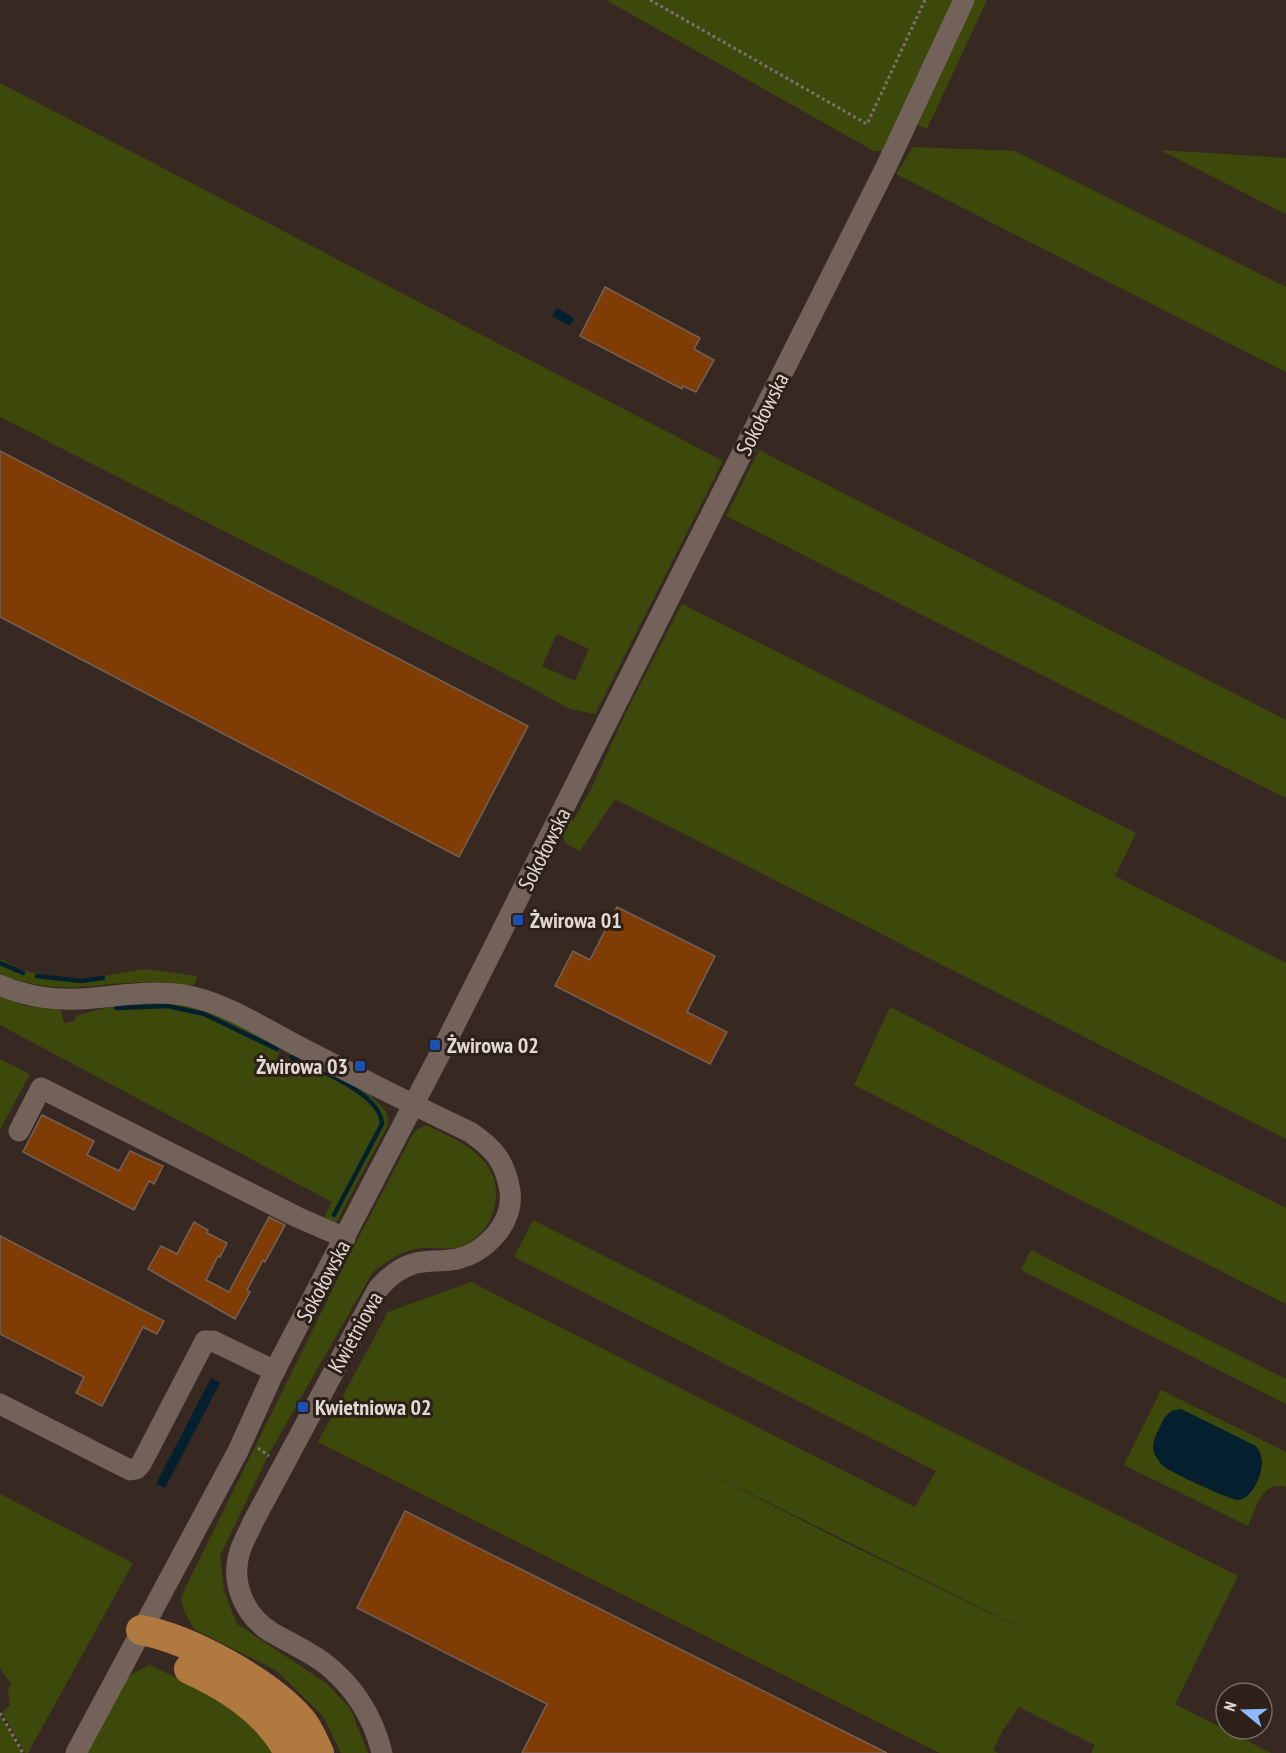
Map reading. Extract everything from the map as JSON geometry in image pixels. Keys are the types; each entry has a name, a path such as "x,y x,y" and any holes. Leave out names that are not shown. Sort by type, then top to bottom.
{"highway":[{"path":"141,1630 156,1649 217,1682 253,1707 283,1740 289,1753"},
{"path":"141,1630 162,1634 224,1662 265,1688 302,1721 319,1753"}],"street":[{"name":"Sokołowska","path":"76,1753 238,1451 275,1371 414,1105 886,167 964,0"},
{"name":"Kwietniowa","path":"0,985 17,992 48,998 81,999 161,992 203,1000 243,1017 470,1132 494,1150 506,1173 510,1196 504,1222 491,1241 476,1252 458,1259 415,1263 388,1277 378,1289 240,1552 237,1570 240,1589 249,1612 269,1631 304,1650 340,1678 358,1698 371,1719 382,1753"},
{"path":"19,1131 41,1088 297,1218 345,1238"},
{"path":"0,1404 130,1470 136,1469 141,1464 205,1341 213,1341 275,1371"}],"path":[{"path":"650,0 867,124 925,0"},
{"path":"254,1445 269,1456 268,1461"},
{"path":"0,1713 23,1753"}],"green space":[{"path":"606,0 953,0 882,151 874,151"},
{"path":"974,0 987,0 927,129 916,124"},
{"path":"0,83 723,461 595,714 570,709 0,417","holes":["557,634 589,649 575,681 542,666"]},
{"path":"913,147 1015,151 1286,287 1286,372 896,174"},
{"path":"1160,150 1286,158 1286,214"},
{"path":"759,450 1286,720 1286,798 726,516"},
{"path":"682,604 1136,833 1115,876 1286,963 1286,1139 615,799 580,851 565,843 564,833 569,819 573,821 592,787 629,706"},
{"path":"0,959 24,971 70,979 145,969 197,976 192,986 165,982 134,982 60,987 21,981 0,974"},
{"path":"0,996 26,1006 61,1010 64,1023 75,1021 76,1016 92,1011 125,1004 174,1003 206,1011 277,1045 280,1049 275,1063 281,1066 292,1053 370,1094 386,1112 387,1127 336,1223 324,1217 332,1202 0,1025"},
{"path":"890,1007 1286,1208 1286,1304 854,1085"},
{"path":"0,1059 30,1074 0,1130"},
{"path":"426,1125 467,1147 488,1166 494,1178 496,1192 490,1221 478,1236 462,1246 407,1251 372,1273 270,1452 220,1556 224,1591 237,1624 326,1683 350,1708 368,1753 341,1753 323,1716 277,1671 194,1629 184,1611 181,1597 351,1252 412,1136"},
{"path":"533,1220 1238,1576 1175,1704 1214,1724 1214,1741 1247,1741 1271,1753 1091,1753 1095,1745 1019,1707 993,1750 998,1753 940,1753 318,1442 388,1312 471,1282 915,1507 936,1471 514,1257","holes":["679,1458 1044,1639 848,1544"]},
{"path":"1031,1250 1286,1379 1286,1404 1021,1270"},
{"path":"1161,1390 1286,1452 1286,1487 1271,1487 1266,1491 1257,1504 1248,1526 1124,1465"},
{"path":"0,1494 133,1563 28,1753 25,1753 2,1712 10,1705 8,1692 11,1683 0,1669"},
{"path":"149,1665 219,1697 262,1731 275,1753 87,1753 127,1677"},
{"path":"0,1715 23,1753 0,1753"}],"water":[{"path":"557,308 574,318 570,326 552,316"},
{"path":"211,1378 220,1383 165,1488 156,1484"},
{"path":"1181,1409 1256,1446 1259,1450 1262,1468 1252,1491 1243,1499 1224,1496 1177,1474 1163,1466 1155,1455 1154,1439 1163,1421 1172,1411"}],"building":[{"path":"605,287 700,338 694,349 714,360 696,392 683,386 682,389 580,336"},
{"path":"0,451 528,726 459,857 0,617"},
{"path":"617,907 715,956 687,1012 727,1032 710,1064 555,986 573,951 590,960"},
{"path":"42,1115 94,1141 87,1155 119,1171 130,1151 163,1166 154,1184 149,1181 134,1210 23,1152"},
{"path":"269,1217 285,1225 247,1290 250,1292 235,1319 148,1269 161,1246 177,1254 194,1222 208,1230 207,1233 227,1243 206,1280 229,1292"},
{"path":"0,1236 164,1321 157,1334 143,1327 102,1406 76,1393 84,1377 0,1334"},
{"path":"405,1511 887,1753 522,1753 547,1704 357,1608"}],"waterway":[{"path":"0,963 23,973"},
{"path":"37,976 81,981 103,978"},
{"path":"116,1008 168,1006 204,1014 277,1049"},
{"path":"291,1057 331,1075 359,1092 379,1113 382,1124 334,1215"}],"place":[{"name":"Żwirowa 01","path":"518,920"},
{"name":"Żwirowa 02","path":"435,1045"},
{"name":"Żwirowa 03","path":"360,1066"},
{"name":"Kwietniowa 02","path":"303,1407"}]}
